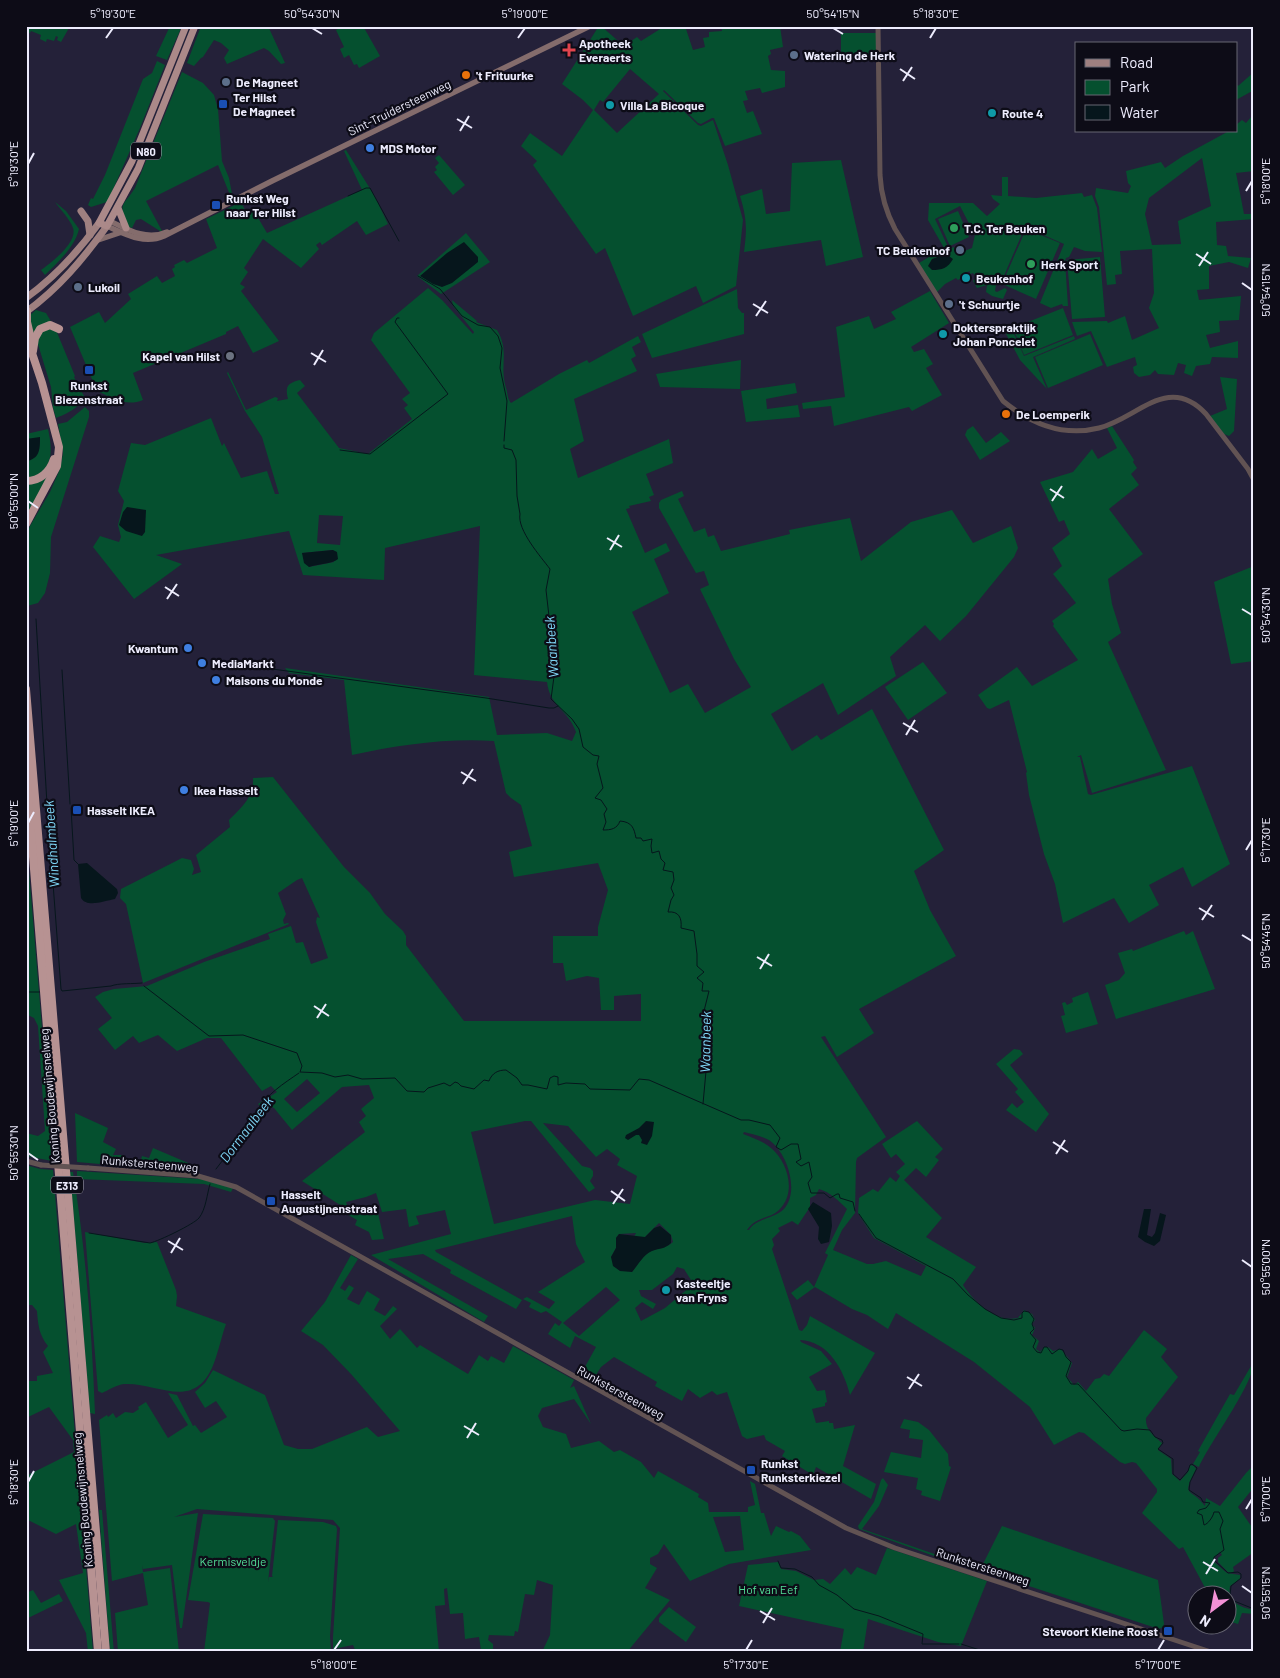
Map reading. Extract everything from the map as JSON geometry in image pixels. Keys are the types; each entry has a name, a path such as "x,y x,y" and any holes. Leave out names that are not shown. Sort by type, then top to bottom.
{"highway":[{"name":"N80","path":"101,220 132,162 186,26"},
{"name":"N80","path":"109,224 138,169 195,26"},
{"path":"118,208 124,230"},
{"name":"Sint-Truidersteenweg","path":"101,220 109,224"},
{"path":"26,524 56,466 59,446 33,353 27,312"},
{"path":"33,353 35,338 40,329 50,325 59,329"},
{"path":"26,335 33,353"},
{"path":"26,347 52,423 55,444 53,463 44,475 37,479 26,481"},
{"name":"Koning Boudewijnsnelweg","path":"26,689 106,1652"},
{"name":"Koning Boudewijnsnelweg","path":"26,770 98,1652"}],"main road":[{"name":"Sint-Truidersteenweg","path":"109,224 149,236 162,233 590,26"},
{"path":"81,211 88,221 90,235"},
{"name":"N80","path":"26,298 63,267 101,220"},
{"name":"N80","path":"27,312 57,288 81,261 109,224"},
{"path":"98,240 124,230"}],"street":[{"path":"878,26 880,187 888,214 895,230 1003,401 1022,415 1041,425 1053,429 1084,430 1110,424 1154,400 1183,399 1200,408 1248,469 1254,480"},
{"name":"Runkstersteenweg","path":"26,1161 41,1165 198,1176 236,1187 846,1528 895,1548 1211,1652"}],"green space":[{"path":"26,26 66,26 69,28 61,42 57,40 58,37 56,36 54,41 47,39 46,42 40,39 41,35 31,31 30,33 26,32"},
{"path":"170,26 182,26 167,60 156,56"},
{"path":"201,26 268,26 285,63 281,64 264,48 227,64 224,58 229,50 214,40 203,57 194,66 187,63"},
{"path":"344,26 363,26 380,56 359,68 357,64 354,65 349,55 344,58 340,49 344,47 336,30"},
{"path":"601,26 624,46 637,37 641,41 665,26 685,26 693,50 705,47 703,38 709,37 709,32 722,31 721,26 780,26 783,47 770,50 771,54 768,56 771,70 785,71 785,87 762,93 760,88 745,91 748,100 743,101 747,113 753,111 762,134 725,146 714,118 701,124 698,123 663,91 698,125 701,126 713,120 743,220 736,286 703,303 696,286 633,316 605,248 596,254 533,165 537,161 521,146 530,133 562,156 593,110 562,84 597,29","holes":["630,69 659,94 617,133 594,110 600,100 603,102"]},
{"path":"841,33 876,33 876,56 841,56"},
{"path":"157,61 165,65 111,194 107,202 91,207 88,205 105,175 143,79 152,73"},
{"path":"182,72 203,83 214,95 218,109 222,161 229,178 232,194 230,195 218,165 146,201 162,231 141,219 136,220 132,228 128,227 122,209 124,203 135,188"},
{"path":"1254,72 1254,90 1238,99 1238,86"},
{"path":"1252,116 1254,118 1254,171 1236,173 1244,214 1254,214 1254,219 1216,222 1217,245 1226,246 1228,256 1251,258 1248,268 1229,262 1209,266 1209,289 1197,290 1199,300 1241,296 1239,320 1219,321 1220,332 1206,335 1210,348 1238,341 1238,358 1212,357 1210,364 1196,366 1192,376 1184,373 1186,365 1178,363 1174,375 1158,374 1155,370 1150,375 1139,377 1134,373 1133,367 1137,365 1135,357 1107,367 1091,331 1077,336 1072,322 1107,321 1108,323 1125,316 1132,340 1159,328 1149,308 1154,293 1152,249 1120,251 1122,274 1115,275 1116,284 1107,285 1099,207 1095,196 1096,188 1128,193 1131,186 1128,183 1126,171 1161,162 1165,168 1227,132 1238,132 1238,123 1242,120 1246,123","holes":["1202,158 1211,206 1178,221 1181,244 1152,245 1145,214 1149,198"]},
{"path":"346,150 374,195 388,224 366,235 357,221 322,245 320,242 316,245 319,249 301,268 263,239 244,268 248,272 240,284 245,287 241,291 279,341 253,353 238,326 226,332 226,334 133,373 143,400 131,403 125,402 97,391 70,327 99,312 105,323 131,299 128,294 157,276 162,283 175,276 172,269 175,267 174,265 184,260 187,263 217,248 206,219 241,202 247,214 254,211 267,233 362,190 344,151"},
{"path":"439,155 465,185 453,195 434,172 437,170 435,167 439,163 435,158"},
{"path":"841,160 863,257 826,266 821,240 744,252 746,224 740,196 762,189 766,214 790,211 792,163"},
{"path":"1002,177 1008,177 1008,196 1036,198 1082,193 1084,197 1092,195 1097,208 1102,252 1085,251 1074,247 1069,257 1066,258 1068,306 1063,306 1062,304 1051,308 1040,303 1064,244 1025,227 1000,285 996,285 995,291 997,292 1005,288 1007,290 1003,299 986,292 987,285 977,288 973,281 976,277 973,273 970,274 970,271 960,275 961,278 958,280 956,278 945,284 936,293 919,263 944,248 928,220 929,203 973,203 987,216 1000,204 991,195 1002,196","holes":["960,206 975,235 972,248 957,254 954,247 949,249 935,219"]},
{"path":"55,202 66,211 79,229 70,248 45,275 41,270 63,252 72,239 73,234 70,221"},
{"name":"T.C. Ter Beuken","path":"958,211 969,237 950,246 938,219"},
{"name":"Herk Sport","path":"1026,229 1060,243 1036,299 1002,284"},
{"path":"466,233 490,262 441,294 417,276"},
{"path":"1100,257 1105,317 1072,319 1067,260"},
{"path":"428,288 442,300 473,334 474,332 453,306 452,300 476,322 497,330 503,345 503,373 508,398 511,403 559,374 587,360 589,363 638,336 641,342 632,347 636,356 631,359 637,371 574,399 584,441 570,449 578,478 669,439 673,463 646,474 654,495 649,497 651,501 629,506 630,508 626,509 645,553 666,543 670,551 654,559 669,593 632,612 670,693 688,684 705,713 751,687 734,659 700,589 709,585 704,571 696,573 659,508 661,500 682,491 684,496 678,499 694,532 705,528 708,537 714,535 721,551 790,534 789,530 850,518 861,561 911,522 952,510 973,543 1011,526 1018,548 1014,557 966,616 940,641 925,625 890,657 896,676 838,715 823,683 771,714 792,751 817,735 821,740 872,709 944,850 914,871 930,910 956,956 859,1009 874,1033 837,1057 825,1036 821,1037 886,1137 857,1158 855,1213 842,1230 833,1250 867,1264 886,1261 921,1276 926,1266 874,1238 858,1213 859,1198 873,1189 878,1192 890,1177 896,1182 900,1176 896,1172 905,1164 896,1154 891,1158 882,1144 917,1121 943,1149 935,1157 939,1160 926,1177 916,1168 904,1180 942,1218 926,1237 976,1267 963,1285 973,1298 986,1310 1002,1317 1018,1318 1024,1310 1032,1314 1035,1320 1032,1324 1035,1328 1032,1335 1039,1341 1036,1349 1040,1352 1044,1347 1048,1347 1053,1351 1061,1349 1072,1363 1067,1377 1074,1385 1078,1382 1086,1391 1095,1379 1100,1378 1104,1374 1109,1376 1144,1330 1167,1349 1161,1357 1178,1377 1146,1418 1146,1422 1151,1432 1162,1443 1158,1450 1171,1459 1172,1474 1180,1481 1188,1472 1190,1465 1194,1466 1196,1469 1188,1489 1205,1506 1206,1498 1220,1506 1254,1465 1254,1487 1238,1507 1254,1530 1254,1552 1233,1567 1234,1571 1232,1573 1228,1572 1218,1562 1218,1558 1222,1555 1220,1552 1213,1559 1227,1573 1240,1575 1240,1579 1230,1586 1204,1586 1183,1547 1179,1549 1142,1513 1157,1492 1157,1489 1136,1463 1125,1464 1120,1462 1084,1433 1079,1432 1054,1445 1030,1407 974,1362 896,1313 888,1329 867,1315 852,1309 815,1287 797,1300 791,1293 808,1280 814,1287 828,1255 825,1253 847,1209 827,1192 819,1189 816,1195 810,1198 810,1207 798,1225 792,1221 778,1228 780,1231 772,1239 774,1245 772,1249 799,1330 802,1331 807,1325 810,1316 875,1353 850,1395 844,1376 834,1359 819,1346 800,1340 821,1351 832,1364 809,1377 817,1391 825,1390 827,1402 825,1406 812,1409 816,1423 829,1421 829,1423 833,1423 834,1429 855,1425 843,1466 876,1484 871,1499 816,1467 813,1475 782,1456 785,1451 766,1440 764,1435 747,1439 742,1436 727,1392 717,1395 712,1391 700,1398 688,1389 682,1401 655,1386 657,1382 614,1357 601,1367 592,1381 581,1374 596,1347 575,1336 570,1348 548,1334 555,1323 559,1326 562,1322 546,1311 541,1313 529,1307 531,1303 523,1299 527,1297 549,1309 555,1302 538,1292 585,1262 576,1244 572,1216 435,1250 522,1300 516,1309 450,1273 451,1270 423,1254 388,1259 488,1316 484,1322 371,1255 451,1234 445,1210 416,1216 419,1224 409,1227 406,1209 382,1212 376,1193 346,1202 349,1211 376,1205 384,1239 372,1240 369,1232 355,1225 357,1220 343,1212 345,1208 302,1181 365,1132 359,1122 366,1116 361,1109 374,1098 369,1085 342,1087 292,1130 274,1108 267,1105 262,1108 258,1104 277,1092 271,1086 262,1091 221,1038 207,1038 177,1051 158,1035 139,1043 133,1036 115,1050 98,1029 112,1018 95,997 103,992 147,986 204,962 270,939 268,934 291,926 296,943 303,942 311,964 328,958 316,922 317,917 320,918 302,878 278,893 286,914 283,920 284,924 289,924 143,983 126,904 120,898 121,889 182,858 191,860 194,869 192,875 201,872 196,855 230,827 229,820 243,806 252,791 253,778 273,777 344,867 370,893 385,914 403,931 406,936 406,945 464,1021 641,1021 641,994 614,996 614,1010 601,1010 599,978 587,976 566,981 563,963 553,963 553,936 598,936 598,927 608,890 598,863 514,877 509,852 532,846 521,805 506,793 494,741 476,740 423,743 352,755 344,680 289,673 285,668 489,697 497,735 547,733 572,741 576,732 573,724 555,703 547,682 474,675 480,526 385,548 384,580 303,575 289,531 156,555 182,564 134,599 93,547 100,536 119,542 121,537 118,525 124,501 118,491 131,443 145,445 211,418 222,446 224,443 241,478 267,471 275,494 279,494 262,437 245,411 228,372 246,410 275,397 278,398 277,401 288,399 288,386 300,380 305,386 297,393 339,448 368,454 412,419 404,408 408,405 402,399 410,393 371,340 374,333","holes":["319,515 343,516 340,545 317,543","333,550 334,562 309,567 302,553","307,1079 320,1093 297,1112 284,1099","531,1121 589,1192 595,1188 590,1181 593,1171 582,1166 543,1123 568,1126 596,1157 607,1149 620,1159 617,1165 637,1176 630,1204 595,1200 494,1224 471,1132","744,1132 769,1140 781,1153 786,1162 791,1182 789,1201 784,1209 756,1223 749,1230 747,1230 754,1222 779,1210 785,1203 789,1187 786,1169 777,1154 765,1143 743,1134","659,1223 671,1235 673,1242 648,1253 640,1260 632,1272 611,1257 616,1248 616,1238 619,1234 636,1233 634,1237 645,1237","677,1267 684,1269 691,1280 688,1282 690,1287 665,1308 641,1321 635,1308 642,1302 653,1309 656,1304 641,1296 639,1290 652,1290 673,1274","606,1287 620,1300 579,1336 563,1323"]},
{"path":"737,289 738,308 744,313 744,334 652,358 642,334"},
{"path":"930,291 949,323 911,347 914,352 924,349 933,364 926,368 942,395 912,411 909,407 834,426 831,406 803,409 802,403 845,397 836,327 869,316 874,329 896,319 891,312"},
{"path":"1063,308 1073,335 1024,355 1013,328"},
{"path":"36,310 46,313 52,323 33,336 29,316"},
{"path":"46,327 56,330 74,377 85,398 72,410 56,418 51,387 37,341 38,336"},
{"path":"1011,327 1024,356 1074,336 1075,339 1033,357 1047,389 1020,360 1004,330"},
{"path":"1090,334 1103,365 1048,388 1035,357"},
{"path":"741,360 740,389 660,387 656,374"},
{"path":"1220,377 1237,379 1234,431 1229,436 1224,434 1210,416 1227,409"},
{"path":"795,383 797,393 766,399 767,409 798,405 800,417 746,422 741,391"},
{"path":"85,407 89,411 89,417 51,537 50,573 45,593 38,603 27,606 26,537 60,469 63,453 58,424 67,422"},
{"path":"973,426 986,443 1001,432 1010,441 980,460 965,435 967,430"},
{"path":"1112,426 1134,460 1133,462 1137,468 1131,474 1139,485 1109,509 1143,554 1108,579 1112,604 1121,633 1108,642 1166,770 1092,793 1081,755 1077,757 1080,757 1088,794 1091,795 1192,766 1230,864 1192,887 1183,867 1149,885 1159,905 1129,923 1114,898 1063,923 1055,884 1044,854 1029,795 1027,772 1009,700 990,709 987,708 978,695 1017,667 1032,686 1078,660 1053,626 1052,621 1076,603 1053,574 1062,566 1052,548 1070,534 1064,520 1059,522 1040,482 1073,472 1092,449 1098,459 1117,448 1107,428"},
{"path":"48,429 51,453 47,467 35,476 26,478 26,461 31,460 29,438 26,439 26,434"},
{"path":"51,470 26,518 26,484"},
{"path":"1254,566 1254,661 1231,664 1214,582"},
{"path":"923,662 947,693 908,720 885,687"},
{"path":"26,836 52,1161 26,1156 26,1133 38,1136 45,1131 38,1026 34,1018 26,1014"},
{"path":"1184,931 1186,935 1193,931 1215,989 1116,1019 1105,985 1119,980 1125,973 1118,953 1132,949 1133,951"},
{"path":"1088,992 1098,1024 1066,1033 1061,1016 1065,1015 1062,1003 1065,1002 1067,1005 1073,1002 1072,998"},
{"path":"1014,1049 1020,1050 1023,1054 1010,1065 1049,1114 1036,1132 1006,1110 1012,1103 1017,1108 1024,1102 1015,1092 1018,1089 996,1064"},
{"path":"75,1113 108,1128 103,1142 116,1149 113,1155 123,1155 124,1160 141,1160 142,1156 149,1158 153,1148 193,1165 194,1170 192,1172 77,1162"},
{"path":"26,1165 53,1170 93,1652 88,1652 86,1633 59,1580 83,1573 76,1524 56,1534 26,1519 26,1476 74,1452 73,1440 49,1407 26,1418 26,1378 28,1381 37,1381 37,1376 53,1373 43,1352 48,1346 40,1330 37,1311 32,1305 26,1305"},
{"path":"77,1171 200,1179 233,1188 231,1192 204,1184 77,1179"},
{"path":"70,1172 73,1172 78,1202 85,1262 95,1414 90,1413"},
{"path":"85,1232 145,1243 157,1242 176,1290 176,1306 226,1324 212,1368 204,1381 194,1388 184,1391 124,1384 115,1386 102,1393 98,1391"},
{"path":"351,1255 358,1259 340,1288 345,1291 349,1285 354,1288 347,1299 359,1305 367,1291 380,1299 374,1310 385,1316 393,1306 397,1309 380,1326 390,1339 400,1329 417,1348 420,1345 468,1374 479,1355 488,1361 491,1356 504,1363 513,1346 574,1380 570,1388 574,1386 591,1424 574,1399 542,1408 538,1416 543,1427 566,1434 571,1448 599,1441 614,1452 620,1450 641,1462 654,1478 658,1471 699,1494 698,1497 708,1503 709,1512 748,1512 748,1507 755,1505 750,1481 755,1484 761,1513 764,1513 771,1536 776,1526 789,1532 791,1531 800,1536 811,1550 729,1564 690,1581 664,1544 658,1554 650,1558 650,1564 657,1568 645,1588 670,1600 627,1652 542,1652 550,1635 553,1585 537,1580 534,1595 525,1594 518,1632 515,1631 514,1636 489,1635 488,1640 493,1644 493,1649 481,1650 479,1637 465,1639 463,1613 450,1614 447,1588 444,1589 445,1605 435,1606 439,1652 356,1652 353,1645 333,1649 340,1528 333,1520 197,1509 174,1517 198,1513 182,1628 180,1628 172,1565 143,1569 142,1565 143,1572 170,1568 179,1652 118,1652 115,1613 148,1605 143,1573 112,1581 99,1420 113,1413 116,1418 125,1412 133,1413 146,1402 168,1438 188,1425 168,1393 177,1395 193,1426 195,1425 201,1433 227,1417 216,1401 205,1408 195,1392 205,1383 213,1370 265,1395 284,1445 298,1449 312,1449 367,1427 378,1437 400,1431 351,1374 323,1345 301,1331 325,1302","holes":["740,1516 744,1550 725,1552 713,1517"]},
{"path":"1254,1361 1247,1384 1199,1467 1193,1464 1200,1452 1198,1451 1230,1394 1234,1395"},
{"path":"904,1419 918,1422 929,1430 948,1454 949,1466 951,1467 940,1501 921,1495 922,1491 916,1489 918,1478 884,1472 891,1452 921,1458 923,1440 909,1438 910,1430 900,1428"},
{"path":"883,1478 888,1485 879,1506 862,1529 949,1559 948,1561 859,1529 858,1526 874,1502"},
{"path":"99,1510 102,1510 114,1652 110,1652"},
{"name":"Kermisveldje","path":"203,1514 273,1518 275,1521 268,1582 269,1577 273,1577 278,1520 323,1522 336,1526 330,1636 331,1652 204,1652 210,1603 188,1600"},
{"path":"1002,1526 1158,1580 1163,1627 1159,1629 980,1570"},
{"name":"Hof van Eef","path":"887,1548 987,1581 961,1646 938,1642 868,1619 863,1652 840,1652 844,1629 739,1606 748,1565 778,1562 781,1569 796,1571 814,1580 823,1579 830,1584 845,1568 851,1575 857,1567 876,1575"},
{"path":"33,1590 41,1603 59,1594 63,1601 26,1619 26,1593"},
{"path":"1238,1604 1254,1610 1254,1614 1242,1613 1238,1624"},
{"path":"669,1607 696,1627 686,1642 659,1622 659,1618"}],"water":[{"path":"464,242 478,257 478,262 452,283 442,287 420,276 447,253"},
{"path":"946,254 953,259 947,266 942,269 932,270 928,266 932,259"},
{"path":"40,437 37,456 26,461 26,439"},
{"path":"127,507 146,510 145,532 142,536 126,531 119,525 123,512"},
{"path":"333,550 337,552 338,559 335,561 309,567 304,563 302,553"},
{"path":"87,863 117,889 118,893 115,899 87,903 81,898 78,864"},
{"path":"646,1121 654,1122 652,1136 647,1145 641,1143 642,1140 639,1135 628,1140 625,1138 626,1135 639,1128"},
{"path":"813,1202 831,1213 832,1226 829,1242 821,1244 818,1239 819,1227 808,1209"},
{"path":"1144,1209 1151,1209 1147,1235 1152,1237 1155,1233 1160,1213 1166,1215 1160,1241 1154,1246 1138,1237"},
{"path":"660,1226 671,1235 671,1243 669,1245 649,1252 632,1272 620,1271 613,1266 611,1257 616,1248 616,1238 619,1234 645,1237 654,1228"}],"waterway":[{"name":"Waanbeek","path":"348,196 370,188 399,241"},
{"name":"Waanbeek","path":"418,276 440,289 462,316 478,325 490,327 498,336 502,348 500,368 507,401 504,441"},
{"path":"340,450 370,454 448,394 395,322 399,318"},
{"name":"Waanbeek","path":"504,445 504,448 512,450 516,460 517,496 522,528 530,543 550,569 546,590 555,669 551,699 572,719 579,729 583,747 593,755 599,756 597,764 603,788 595,798 601,800 607,809 604,814 606,822 603,830 613,829 620,821 632,826 636,838 641,838 643,841 652,839 652,853 659,851 661,859 665,863 663,870 673,872 674,880 671,888 674,895 668,912 679,916 681,928 694,931 697,966 704,972 697,978 703,983 702,991 709,991 703,1015 706,1028 706,1071 703,1104"},
{"name":"Windhalmbeek","path":"36,619 61,989 62,991 142,983"},
{"path":"265,668 549,708 558,706"},
{"path":"62,670 70,804"},
{"path":"71,808 74,860 78,864"},
{"name":"Windhalmbeek","path":"144,986 209,1036 243,1035 297,1053 302,1066 300,1072 322,1073 335,1077 348,1075 362,1079 395,1078 407,1091 424,1092 428,1088 444,1083 450,1086 455,1082 461,1086 474,1089 484,1080 489,1081 494,1074 503,1070 517,1078 522,1085 547,1089 550,1078 554,1076 558,1077 558,1085 566,1083 585,1084 590,1089 630,1090 639,1079 649,1080 741,1120 770,1125 780,1138 776,1147 781,1150 791,1144 798,1144 801,1159 796,1162 801,1166 809,1162 812,1177 808,1183 811,1193 824,1193 830,1198 839,1194 840,1198 853,1202 855,1211"},
{"path":"26,992 40,992"},
{"name":"Dormaalbeek","path":"216,1169 251,1125 256,1112 265,1100 299,1073"},
{"name":"Dormaalbeek","path":"89,1233 150,1243 161,1239 199,1218 205,1206 210,1184"},
{"name":"Waanbeek","path":"859,1214 876,1238 953,1279 985,1309 1001,1318 1014,1320 1022,1318 1024,1311 1029,1312 1034,1319 1032,1324 1034,1329 1030,1333 1036,1340 1033,1347 1037,1352 1041,1353 1044,1347 1047,1347 1052,1354 1059,1349 1063,1350 1071,1362 1066,1376 1071,1384 1078,1384 1121,1430 1150,1430 1155,1437 1162,1440 1163,1443 1158,1449 1173,1459 1173,1474 1180,1480 1188,1471 1190,1465 1192,1464 1197,1468 1190,1482 1189,1490 1201,1498 1203,1502 1210,1503 1206,1508 1199,1510 1197,1513 1202,1515 1204,1525 1210,1520 1214,1512 1219,1512 1223,1521 1220,1529 1224,1550 1214,1557 1214,1560 1228,1573 1238,1572 1241,1574 1241,1578 1231,1586 1230,1595 1234,1601 1254,1609"},
{"path":"778,1561 781,1568 795,1569 812,1577 819,1585 837,1595 854,1609 879,1616 923,1634 922,1644 959,1644"},
{"path":"961,1644 986,1652"}],"place":[{"name":"Apotheek Everaerts","path":"569,50"},
{"name":"Watering de Herk","path":"794,55"},
{"name":"'t Frituurke","path":"466,75"},
{"name":"De Magneet","path":"226,82"},
{"name":"Ter Hilst De Magneet","path":"223,104"},
{"name":"Villa La Bicoque","path":"610,105"},
{"name":"Route 4","path":"992,113"},
{"name":"MDS Motor","path":"370,148"},
{"name":"Runkst Weg naar Ter Hilst","path":"216,205"},
{"name":"T.C. Ter Beuken","path":"954,228"},
{"name":"TC Beukenhof","path":"960,250"},
{"name":"Herk Sport","path":"1031,264"},
{"name":"Beukenhof","path":"966,278"},
{"name":"Lukoil","path":"78,287"},
{"name":"'t Schuurtje","path":"949,304"},
{"name":"Dokterspraktijk Johan Poncelet","path":"943,334"},
{"name":"Kapel van Hilst","path":"230,356"},
{"name":"Runkst Biezenstraat","path":"89,370"},
{"name":"De Loemperik","path":"1006,414"},
{"name":"Kwantum","path":"188,648"},
{"name":"MediaMarkt","path":"202,663"},
{"name":"Maisons du Monde","path":"216,680"},
{"name":"Ikea Hasselt","path":"184,790"},
{"name":"Hasselt IKEA","path":"77,810"},
{"name":"Hasselt Augustijnenstraat","path":"271,1201"},
{"name":"Kasteeltje van Fryns","path":"666,1290"},
{"name":"Runkst Runksterkiezel","path":"751,1470"},
{"name":"Stevoort Kleine Roost","path":"1168,1631"}]}
